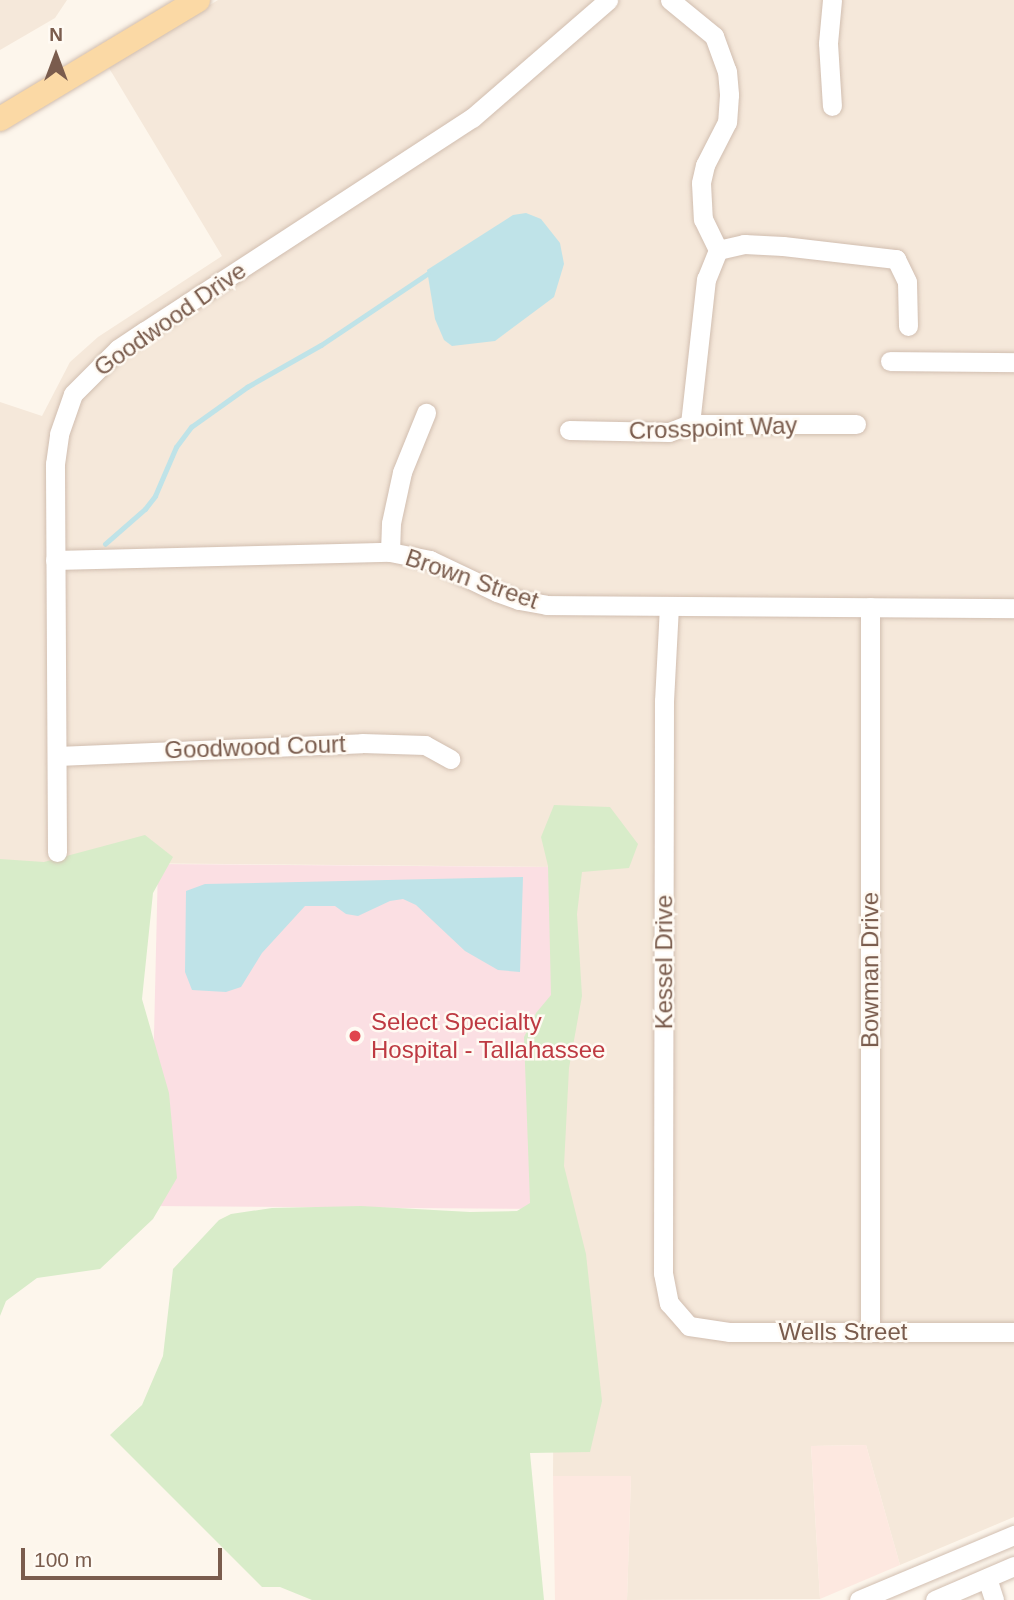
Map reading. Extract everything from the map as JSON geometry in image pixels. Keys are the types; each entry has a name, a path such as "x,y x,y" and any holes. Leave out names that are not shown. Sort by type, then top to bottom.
{"main road":[{"path":"0,119 198,0"}],"street":[{"name":"Goodwood Drive","path":"57,852 55,464 59,434 73,394 89,375 145,331 472,118 608,0"},
{"path":"670,0 713,36 727,71 727,122 705,165 701,183 703,219 718,250 706,279 690,424"},
{"path":"832,0 828,43 832,106"},
{"path":"718,250 744,244 896,259 907,282 908,326"},
{"path":"890,361 1014,362"},
{"path":"390,552 391,523 402,472 426,413"},
{"name":"Crosspoint Way","path":"569,430 669,432 690,424 856,424"},
{"name":"Brown Street","path":"55,560 390,552 430,560 519,600 559,606 1014,608"},
{"name":"Kessel Drive","path":"668,606 664,701 663,1273 666,1294 676,1314"},
{"name":"Bowman Drive","path":"870,607 870,1332"},
{"name":"Goodwood Court","path":"57,756 362,743 425,745 450,759"},
{"name":"Wells Street","path":"676,1314 688,1326 729,1332 1014,1332"},
{"path":"859,1600 1014,1535"},
{"path":"935,1600 1014,1566"},
{"path":"987,1578 993,1600"}],"shaded area":[{"path":"0,0 67,0 55,18 0,50"},
{"path":"218,0 1014,0 1014,1517 900,1565 866,1445 811,1446 820,1599 627,1600 631,1476 553,1476 557,867 0,862 0,402 42,416 70,362 98,337 222,256 109,68"},
{"name":"Select Specialty Hospital - Tallahassee","path":"158,864 557,867 555,1209 150,1206"},
{"path":"866,1445 900,1565 820,1599 811,1446"},
{"path":"553,1476 631,1476 627,1600 555,1600"}],"green space":[{"path":"554,805 610,807 638,844 629,868 582,872 577,914 582,996 569,1068 564,1166 586,1254 602,1401 590,1452 530,1453 544,1600 312,1600 280,1587 262,1587 110,1435 142,1405 163,1356 173,1269 219,1220 231,1214 272,1208 361,1206 470,1212 517,1211 530,1203 524,1037 536,1013 551,995 548,866 541,837"},
{"path":"145,835 173,857 153,893 142,999 169,1093 177,1178 153,1219 100,1269 37,1278 6,1301 0,1316 0,859 44,862"}],"water":[{"path":"526,213 541,219 560,243 564,264 554,297 495,341 452,346 444,340 435,319 427,270 513,215"},
{"path":"523,877 520,972 498,970 465,951 416,905 403,899 390,901 358,916 346,914 335,906 305,906 262,953 241,987 226,992 192,990 185,972 186,891 205,884"}],"waterway":[{"path":"105,544 145,509 155,496 176,447 191,427 247,387 321,345 427,274"}],"place":[{"name":"Select Specialty Hospital - Tallahassee","path":"355,1036"}]}
